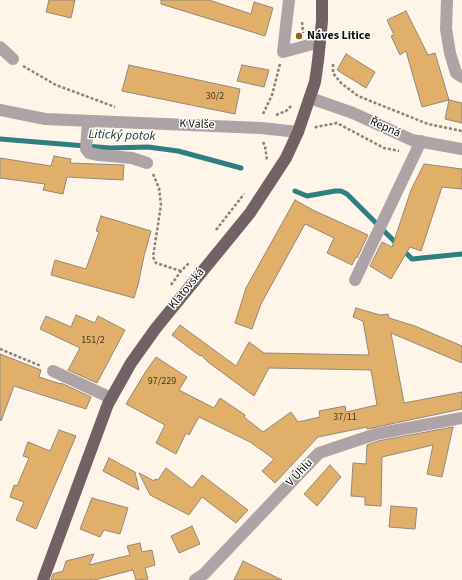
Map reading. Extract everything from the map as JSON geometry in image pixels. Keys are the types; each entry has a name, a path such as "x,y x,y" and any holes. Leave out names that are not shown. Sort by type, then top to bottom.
{"main road":[{"name":"Klatovská","path":"43,580 111,398 131,363 156,328 250,213 286,158 298,132 310,98 316,75 320,42 322,0"}],"street":[{"path":"289,0 283,52 320,42"},
{"path":"443,1 450,53 456,73 462,77"},
{"path":"0,47 13,59"},
{"name":"Řepná","path":"310,98 353,114 412,140 462,150"},
{"name":"K Valše","path":"0,110 45,119 261,128 298,132"},
{"path":"88,121 86,149 89,152 99,155 132,158 147,163"},
{"path":"355,280 421,141"},
{"path":"52,371 111,398"},
{"name":"V Úhlu","path":"195,580 204,574 319,453 376,434 462,418"}],"path":[{"path":"302,15 305,46"},
{"path":"268,116 262,116 272,95 283,52"},
{"path":"13,59 56,85 119,109 119,122"},
{"path":"333,59 333,73 341,83 358,96 428,124 462,131"},
{"path":"273,116 286,111 295,102"},
{"path":"313,133 316,127 337,123 384,148 415,154"},
{"path":"261,128 260,138 265,146 268,160 266,163"},
{"path":"147,163 159,188 161,205 153,257 156,263 181,271"},
{"path":"215,230 248,188"},
{"path":"168,289 181,271 191,261"},
{"path":"0,349 52,371"}],"building":[{"path":"49,0 75,0 71,18 46,12"},
{"path":"161,0 209,0 251,14 254,2 273,8 265,36 161,4"},
{"path":"406,11 428,55 435,53 449,100 422,107 406,51 400,55 391,36 394,35 387,20"},
{"path":"346,54 375,72 366,88 337,70"},
{"path":"129,65 240,89 235,114 122,91"},
{"path":"242,65 269,70 264,87 237,81"},
{"path":"449,100 462,103 462,123 445,119"},
{"path":"54,156 71,159 70,163 124,165 123,180 67,177 63,194 43,190 45,184 0,178 0,158 51,166"},
{"path":"424,164 462,169 462,189 442,187 421,251 410,247 391,279 370,266 382,242 392,247 411,190"},
{"path":"295,200 313,210 368,235 357,258 356,257 352,265 327,253 334,238 305,224 261,304 252,329 235,323 246,288"},
{"path":"101,216 151,231 134,298 51,275 55,260 86,269 99,232 96,231"},
{"path":"356,308 380,315 388,314 389,318 415,326 462,346 462,363 391,333 404,403 462,392 462,409 367,429 367,427 318,437 275,483 262,471 274,459 250,442 199,417 189,435 186,433 176,454 156,443 165,425 126,404 156,357 187,377 179,390 214,408 220,398 245,415 244,417 263,432 291,412 298,422 320,417 319,411 345,406 346,412 377,405 371,370 269,368 254,396 208,362 201,355 200,356 172,335 180,325 236,366 249,342 264,353 369,355 363,321 353,317"},
{"path":"76,315 95,323 98,316 125,330 97,383 68,370 80,348 40,329 46,316 71,327"},
{"path":"0,354 41,370 39,377 61,383 91,397 86,409 14,386 1,421"},
{"path":"453,427 442,477 427,474 433,445 382,457 381,506 365,505 365,497 351,496 353,463 366,464 367,445 378,441"},
{"path":"59,430 76,436 36,529 16,520 24,502 10,497 14,485 17,486 29,458 23,456 28,442 50,451"},
{"path":"109,458 135,472 139,490 103,471"},
{"path":"330,465 341,477 317,506 304,494"},
{"path":"166,468 192,488 202,475 248,510 236,523 202,497 189,515 150,495 139,473 154,481 155,479 158,480"},
{"path":"92,498 128,508 120,534 104,530 100,537 80,529"},
{"path":"391,506 417,508 415,529 389,527"},
{"path":"192,526 200,544 179,553 171,536"},
{"path":"140,543 142,552 152,550 155,565 145,568 148,579 136,580 133,570 94,580 51,580 53,574 63,571 66,561 94,554 89,565 130,555 127,546"},
{"path":"243,561 282,580 234,580"}],"waterway":[{"name":"Litický potok","path":"0,139 110,148 148,147 178,151 241,168"},
{"name":"Litický potok","path":"295,191 307,196 335,191 341,191 347,194 412,259 462,254"}],"place":[{"name":"Náves Litice","path":"299,36"}]}
